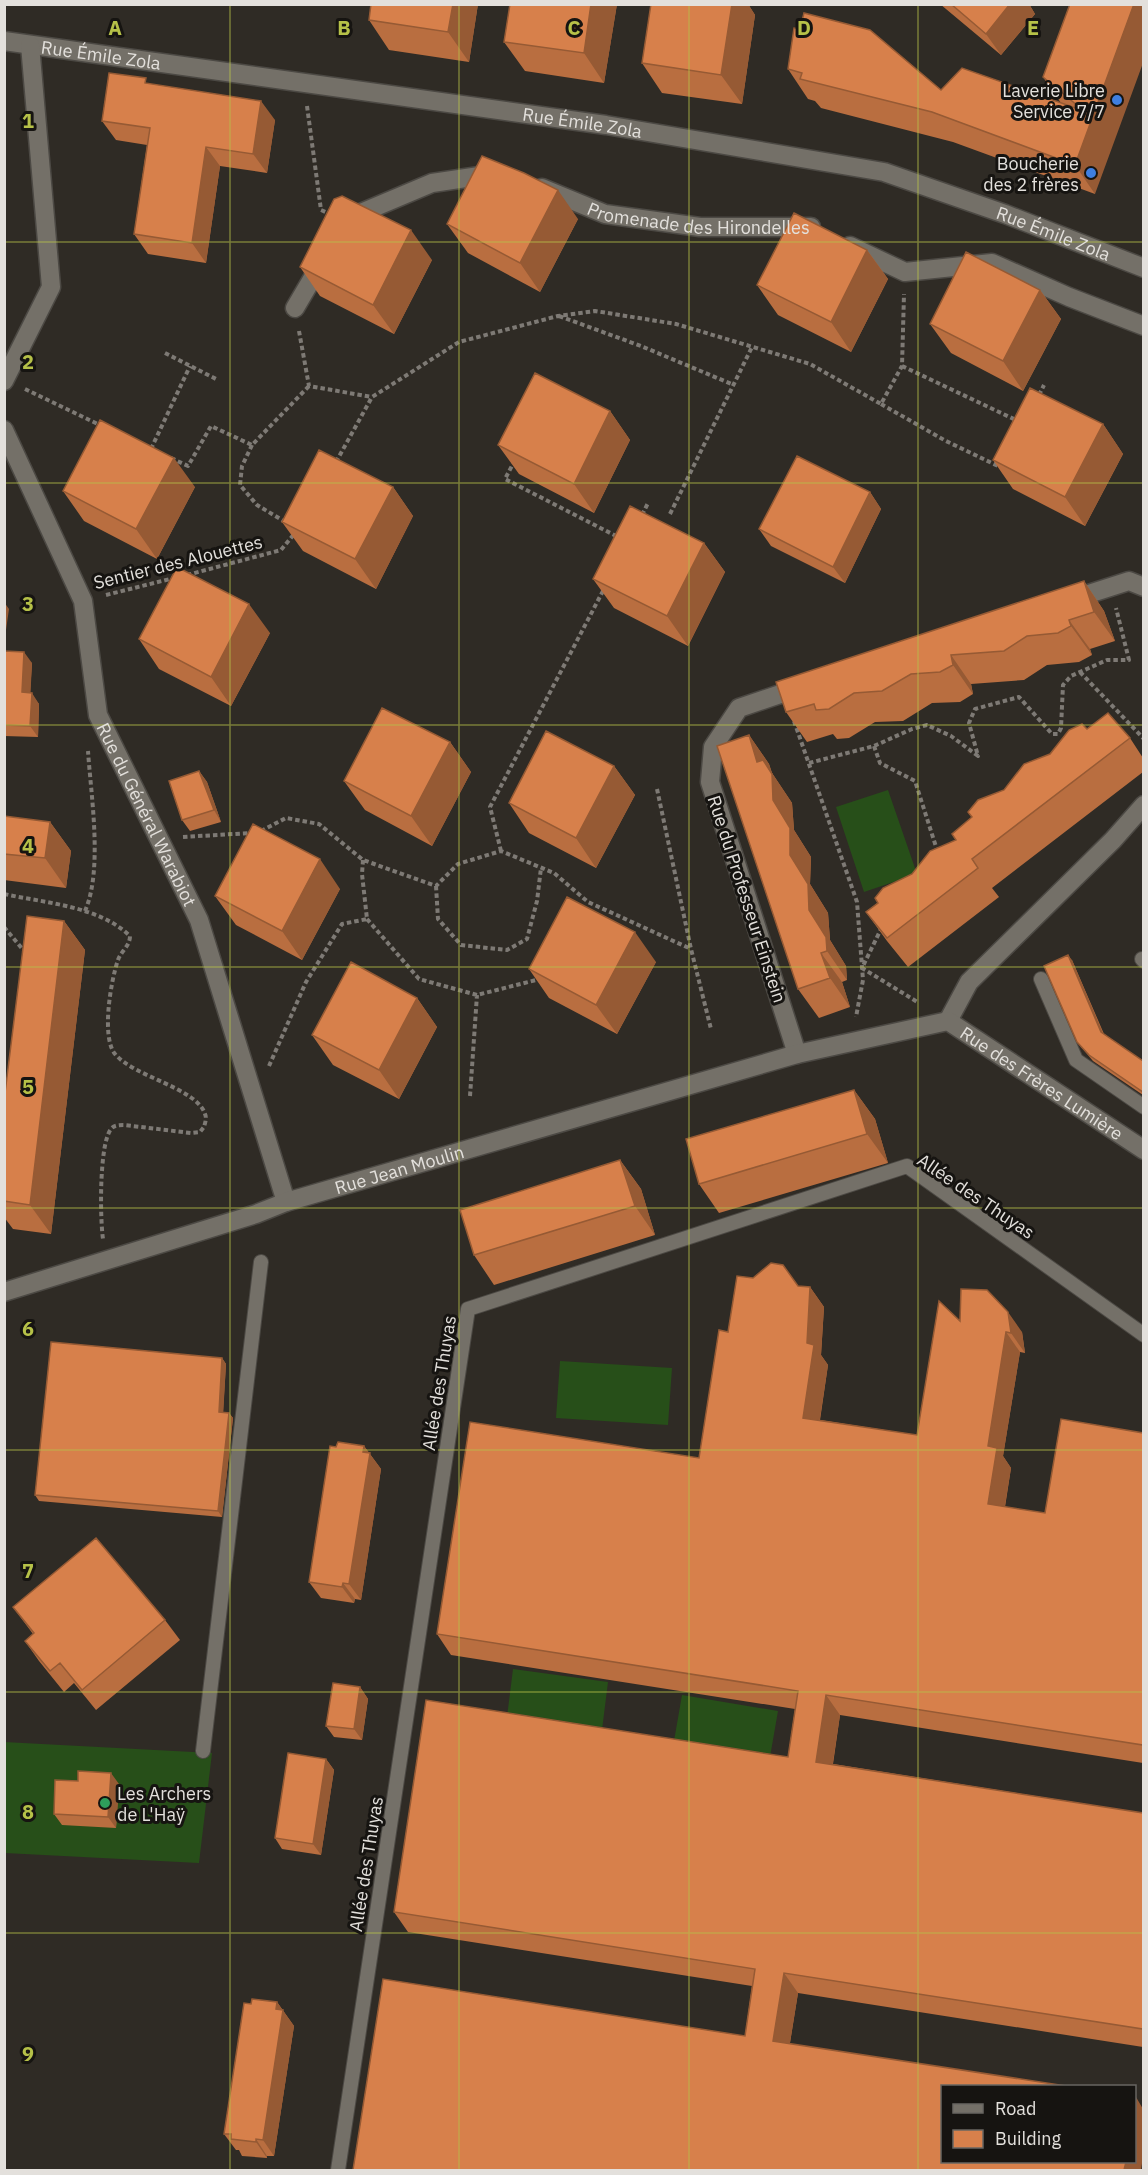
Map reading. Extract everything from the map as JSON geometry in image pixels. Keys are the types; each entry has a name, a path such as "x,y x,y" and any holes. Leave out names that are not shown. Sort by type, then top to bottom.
{"street":[{"name":"Rue Émile Zola","path":"4,41 606,125 884,172 1005,214 1143,268"},
{"path":"5,380 51,287 30,45"},
{"name":"Promenade des Hirondelles","path":"344,224 432,183 503,173 605,214 700,226 809,226 905,272"},
{"path":"295,308 330,249"},
{"path":"905,272 992,263 1143,326"},
{"name":"Rue du Général Warabiot","path":"4,430 83,601 98,715 199,920 286,1202"},
{"path":"1057,604 1129,581 1143,587"},
{"name":"Rue du Professeur Einstein","path":"797,1054 710,782 713,747 739,708 816,682"},
{"path":"948,1021 969,982 1113,840 1143,805"},
{"name":"Rue des Frères Lumière","path":"797,1054 948,1021 1143,1150"},
{"name":"Rue Jean Moulin","path":"4,1292 256,1214 286,1202 797,1054"}],"lane":[{"path":"1041,979 1076,1060 1143,1107"},
{"name":"Allée des Thuyas","path":"338,2170 468,1309 907,1166 1143,1335"},
{"path":"203,1751 261,1262"}],"path":[{"path":"303,82 321,210 344,224"},
{"path":"881,404 902,366 905,272"},
{"path":"295,308 309,386"},
{"path":"333,468 372,397 459,342 558,316 595,311 676,324 810,364 946,441 1000,467 1004,459"},
{"path":"558,316 641,346 734,385"},
{"path":"670,514 752,347"},
{"path":"165,352 218,380"},
{"path":"151,449 190,366"},
{"path":"902,366 1023,423"},
{"path":"5,380 109,429"},
{"path":"1033,405 1044,385"},
{"path":"309,386 372,397"},
{"path":"290,525 257,505 240,485 242,466 252,445 309,386"},
{"path":"170,458 188,466 211,426 252,445"},
{"path":"141,444 160,453"},
{"path":"515,459 505,479 618,537"},
{"path":"638,523 648,502"},
{"name":"Sentier des Alouettes","path":"83,601 280,550 299,529"},
{"path":"183,585 188,574"},
{"path":"501,851 489,807 608,582"},
{"path":"809,763 874,747 912,729 927,725 951,736 978,756 969,723 975,709 1019,697 1052,734 1058,734 1063,685 1071,676 1107,660 1129,660 1111,587"},
{"path":"1080,672 1143,739"},
{"path":"783,694 857,902 863,980 851,1041"},
{"path":"85,911 91,893 93,851 88,750 98,715"},
{"path":"874,747 880,764 915,781 939,855"},
{"path":"657,789 691,949 711,1029"},
{"path":"159,838 258,833 286,818 320,824 363,860 436,886"},
{"path":"541,867 537,901 527,939 507,950 461,945 438,919 436,886 458,864 501,851 541,867 554,873 588,902 691,949"},
{"path":"363,860 362,874 367,919 419,979 477,995 544,978"},
{"path":"4,894 85,911 113,923 130,936 119,958 115,973 108,1033 111,1048 116,1056 125,1063 195,1099 205,1113 206,1120 200,1132 191,1133 124,1125 116,1125 111,1129 107,1137 101,1198 101,1225 106,1261"},
{"path":"583,912 588,902"},
{"path":"254,1099 306,982 342,924 367,919"},
{"path":"862,968 876,937 887,920"},
{"path":"4,927 30,957"},
{"path":"862,968 948,1021"},
{"path":"470,1096 477,995"}],"green space":[{"path":"888,790 917,874 864,892 836,807"},
{"path":"560,1361 672,1368 668,1425 556,1418"},
{"path":"513,1669 608,1682 602,1730 507,1717"},
{"path":"682,1695 778,1711 770,1757 674,1741"},
{"name":"Les Archers de L'Haÿ","path":"4,1742 212,1753 199,1863 5,1853"}],"building":[{"path":"371,4 453,4 448,32 369,20"},
{"path":"510,4 591,4 584,53 504,42"},
{"path":"651,4 732,4 721,75 642,63"},
{"path":"951,4 1010,4 986,34"},
{"path":"1070,4 1134,4 1075,165 932,112 800,79 802,73 788,69 794,28 800,29 804,13 870,30 941,90 962,68 1084,111 1043,77"},
{"path":"109,73 146,78 145,83 261,101 253,154 206,147 192,243 134,234 150,128 102,121"},
{"path":"482,156 558,190 520,263 447,224"},
{"path":"342,196 411,230 373,305 300,267 334,199"},
{"path":"794,213 867,250 831,322 757,285"},
{"path":"966,252 1040,290 1003,361 930,324"},
{"path":"535,373 610,411 574,484 498,445"},
{"path":"1030,388 1103,424 1065,497 993,460"},
{"path":"100,420 174,458 136,529 63,491"},
{"path":"319,450 393,487 355,559 282,522"},
{"path":"797,456 870,492 833,567 759,529"},
{"path":"630,506 704,543 667,616 593,579"},
{"path":"177,567 249,604 211,677 139,639"},
{"path":"1084,581 1094,612 1069,620 1071,626 1058,633 1027,636 1004,651 951,655 953,665 940,672 911,674 882,691 854,693 829,709 816,710 814,704 786,712 776,682"},
{"path":"4,651 24,652 22,692 32,693 30,726 4,725"},
{"path":"382,708 450,742 411,816 344,781"},
{"path":"1108,713 1130,738 972,859 978,868 887,938 866,912 878,903 875,898 883,888 912,874 930,851 956,840 952,834 972,817 968,812 978,800 1004,790 1024,764 1050,754 1069,730 1082,724 1087,729"},
{"path":"546,731 614,766 576,838 509,803"},
{"path":"749,735 757,762 763,760 772,774 773,800 790,828 790,855 808,884 809,910 826,937 827,951 821,953 830,978 798,989 717,746"},
{"path":"199,771 214,810 182,820 169,781"},
{"path":"4,816 50,822 45,858 4,854"},
{"path":"253,824 320,859 282,931 215,896"},
{"path":"567,897 635,932 596,1005 529,969"},
{"path":"27,916 64,921 30,1205 4,1201 4,1101"},
{"path":"1068,955 1101,1032 1143,1061 1143,1092 1089,1055 1077,1042 1044,966"},
{"path":"351,962 417,998 379,1070 312,1035"},
{"path":"854,1090 867,1134 699,1184 686,1139"},
{"path":"620,1160 635,1206 474,1255 460,1210"},
{"path":"771,1263 783,1265 798,1286 810,1287 807,1343 814,1345 803,1418 917,1435 939,1301 960,1321 961,1289 987,1290 1008,1312 1011,1333 1006,1332 988,1446 997,1448 988,1504 1045,1513 1061,1419 1143,1433 1143,1745 826,1695 816,1762 1143,1813 1143,2029 784,1973 773,2041 1059,2085 941,2085 941,2163 1126,2163 1124,2170 353,2170 383,1979 745,2036 755,1969 394,1912 426,1700 788,1757 798,1691 437,1634 470,1422 699,1458 719,1330 728,1332 737,1276 753,1278"},
{"path":"51,1342 222,1358 219,1412 229,1413 218,1511 35,1495"},
{"path":"338,1442 364,1446 363,1452 370,1453 349,1584 343,1583 342,1587 309,1582 330,1446 336,1447"},
{"path":"96,1538 165,1620 82,1690 60,1663 50,1671 25,1641 34,1633 13,1607"},
{"path":"333,1683 360,1687 354,1729 326,1726"},
{"path":"288,1753 326,1759 313,1844 275,1838"},
{"path":"78,1771 111,1773 108,1817 54,1814 55,1780 78,1781"},
{"path":"252,1999 277,2002 276,2009 283,2010 263,2140 256,2139 256,2142 231,2139 231,2134 224,2134 244,2003 251,2004"}],"place":[{"name":"Laverie Libre Service 7/7","path":"1117,100"},
{"name":"Boucherie des 2 frères","path":"1091,173"},
{"name":"Les Archers de L'Haÿ","path":"105,1803"}]}
